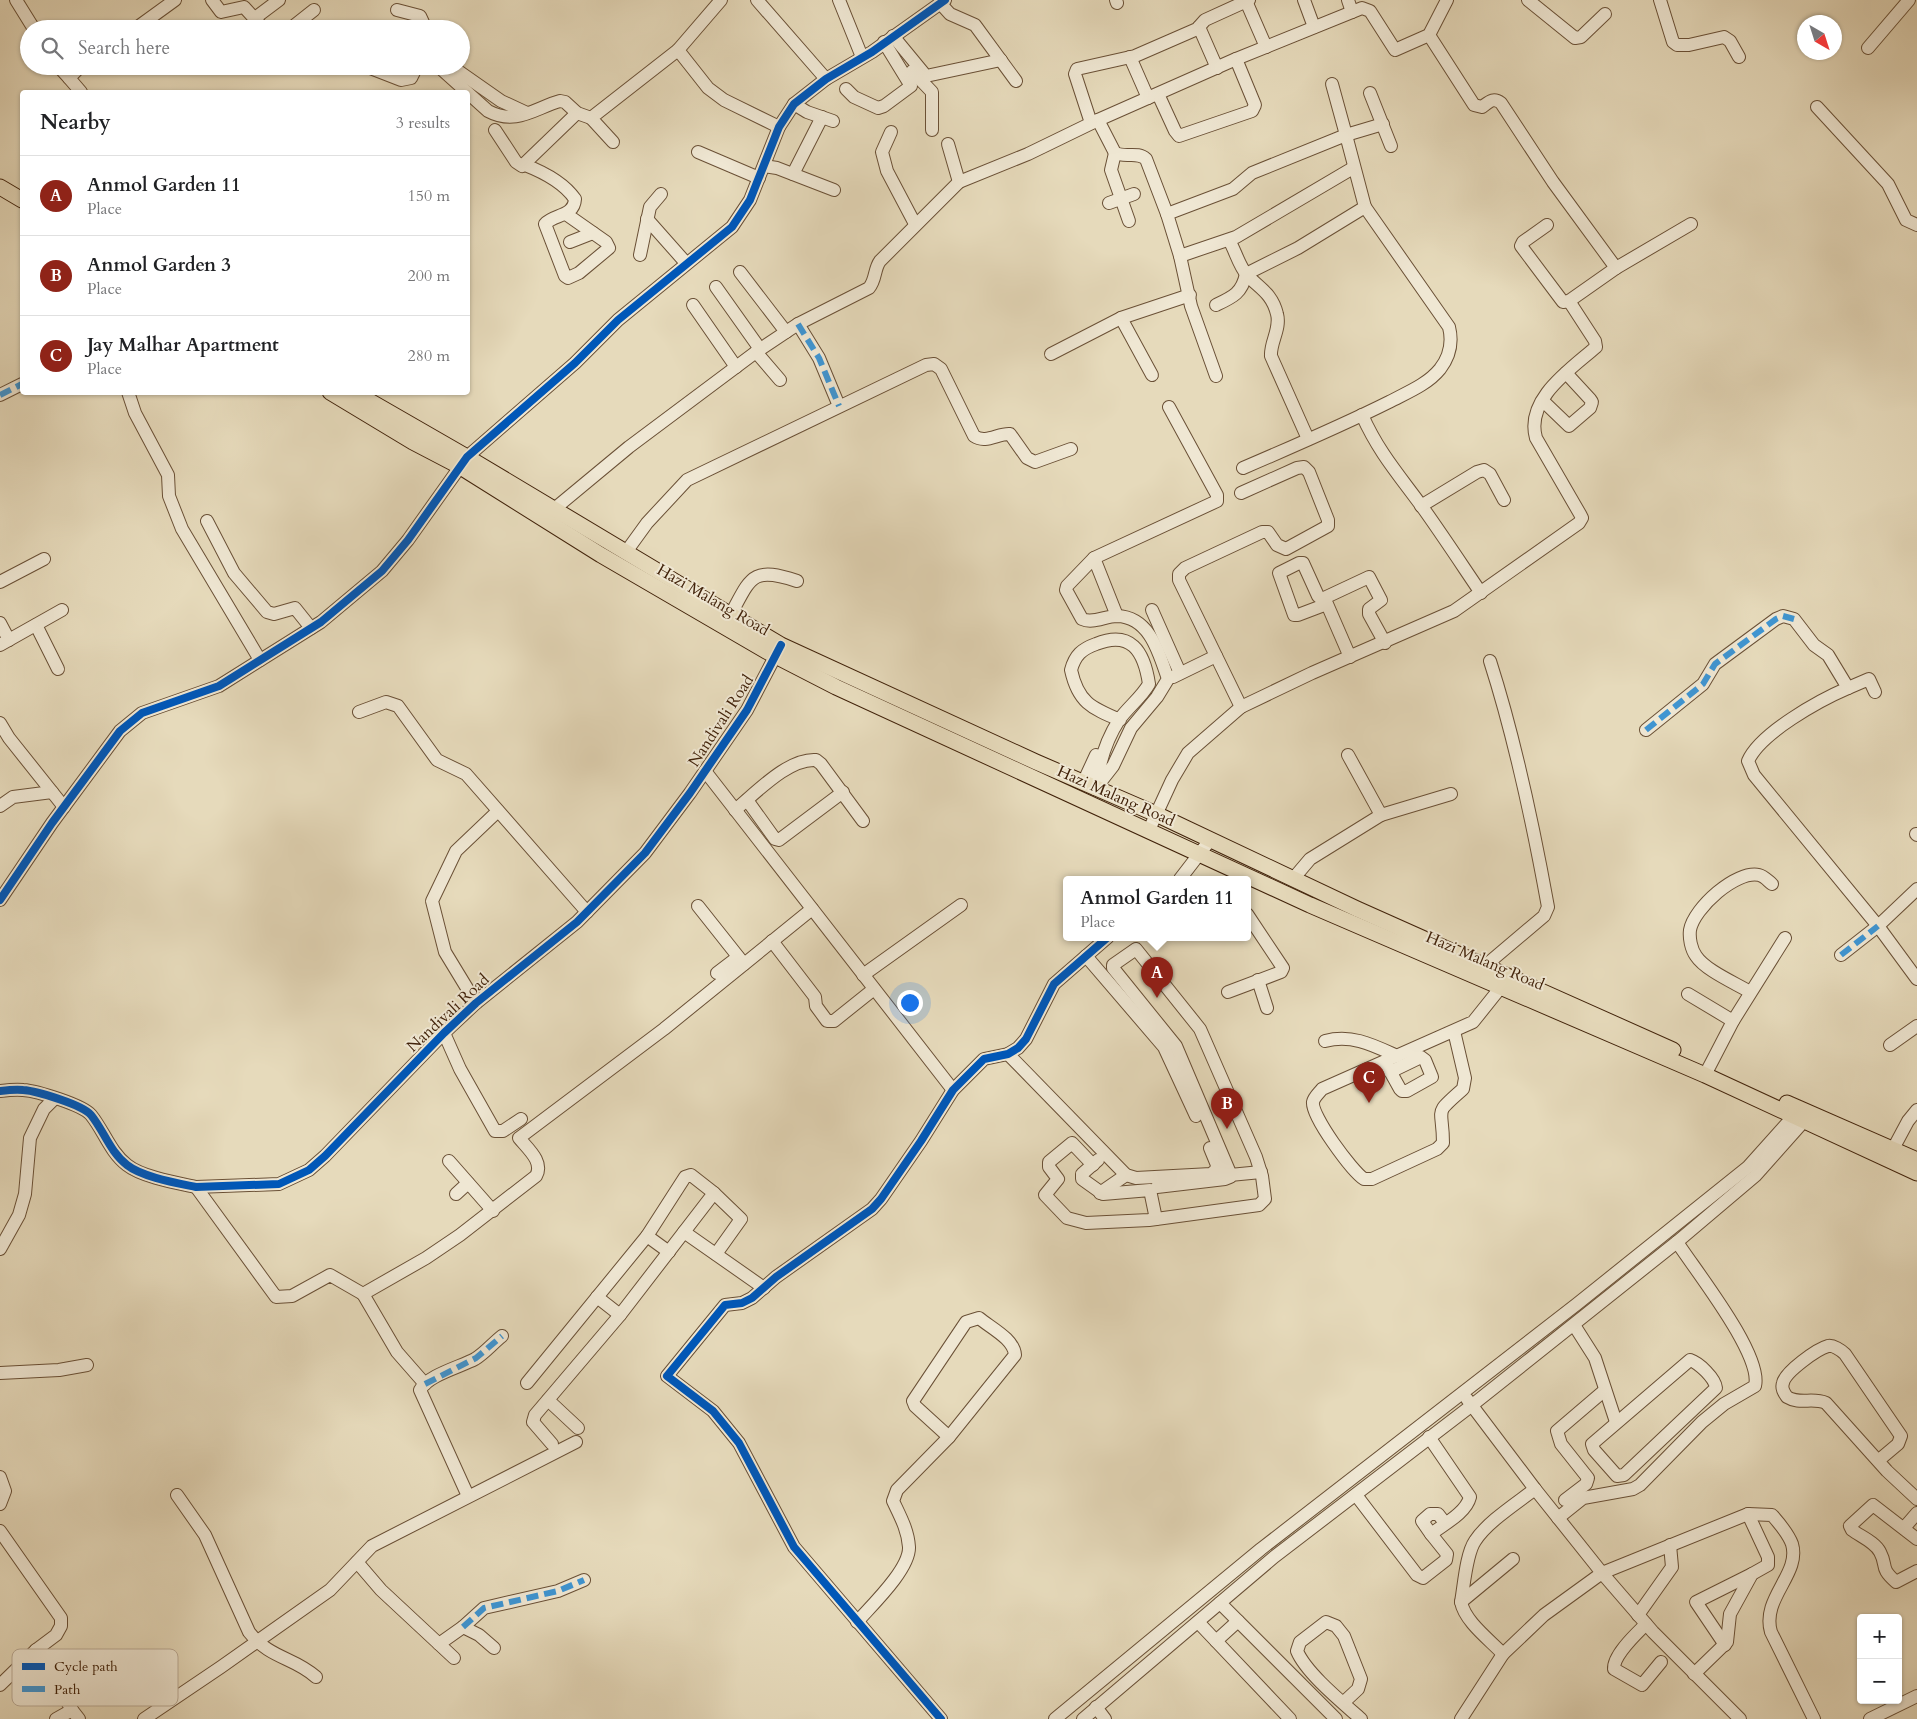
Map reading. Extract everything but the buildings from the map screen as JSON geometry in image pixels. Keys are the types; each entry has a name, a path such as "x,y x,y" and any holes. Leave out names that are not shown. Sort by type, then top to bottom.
{"main road":[{"path":"0,187 20,199"},
{"path":"0,199 20,211"},
{"name":"Hazi Malang Road","path":"335,395 413,442 463,461"},
{"name":"Hazi Malang Road","path":"359,395 548,514 779,651 953,733 1089,803 1201,854 1231,874"},
{"name":"Hazi Malang Road","path":"548,514 626,552 731,614 779,651"},
{"name":"Hazi Malang Road","path":"953,733 1156,814 1484,972 1802,1115 1917,1173"},
{"name":"Hazi Malang Road","path":"1251,882 1484,972 1501,987 1707,1071"},
{"name":"Hazi Malang Road","path":"1802,1115 1917,1160"}],"street":[{"path":"16,0 28,20"},
{"path":"148,20 176,0"},
{"path":"212,0 219,11 242,7 255,18 279,0"},
{"path":"591,118 678,50 721,0"},
{"path":"757,0 826,79"},
{"path":"839,0 862,57"},
{"path":"1304,0 1316,26"},
{"path":"1308,0 1316,26"},
{"path":"548,514 629,447 758,351 798,324 869,288 873,282 876,265 959,182 1028,154 1095,121 1316,26 1350,6 1370,11 1395,50 1428,35 1447,0"},
{"path":"1660,0 1673,42 1677,45 1689,45 1724,36 1730,41 1738,58"},
{"path":"1868,48 1909,0"},
{"path":"0,900 64,807 120,732 142,713 219,686 311,628 382,571 395,558 463,461 575,364 618,320 732,227 750,200 779,126 794,104 826,79 862,57 942,1 950,14 975,25 1016,81"},
{"path":"1216,376 1191,306 1180,256 1167,214 1146,159 1139,154 1120,155 1116,153 1095,121 1076,74 1077,69 1130,57 1199,27 1205,20 1248,1 1266,47"},
{"path":"1534,2 1575,38 1581,37 1605,14"},
{"path":"301,20 314,10"},
{"path":"396,10 420,16 422,20"},
{"path":"1199,27 1217,68"},
{"path":"1428,35 1474,105 1482,107 1491,100 1497,100 1501,103 1553,182 1616,268"},
{"path":"888,39 926,76 1001,60"},
{"path":"846,89 854,97 878,108 884,106 911,86 888,39"},
{"path":"888,39 920,82 931,88 932,130"},
{"path":"678,50 708,88 724,100 779,126"},
{"path":"1130,57 1175,131 1180,136 1252,111 1255,105 1236,59"},
{"path":"67,75 79,90"},
{"path":"70,78 73,75"},
{"path":"388,75 406,80 412,75"},
{"path":"448,75 465,90"},
{"path":"464,75 501,101 529,114"},
{"path":"1243,468 1362,415 1427,381 1440,369 1448,355 1452,340 1449,327 1365,207 1332,84"},
{"path":"1370,93 1392,146"},
{"path":"470,95 488,111 496,115 508,116 529,114 560,101 565,102 576,113 591,118 613,142"},
{"path":"793,174 828,119 794,104"},
{"path":"1817,107 1888,184 1906,220 1917,225"},
{"path":"525,165 576,113"},
{"path":"1167,214 1232,189 1252,173 1346,135 1383,124"},
{"path":"495,130 516,162 541,171 572,195 575,203 566,214 548,221 545,226 567,278 579,273 608,250 607,244 566,214"},
{"path":"891,132 882,152 887,171 915,224"},
{"path":"948,144 959,182"},
{"path":"698,152 762,172 793,174 834,190"},
{"path":"1116,153 1112,170 1127,196 1129,220"},
{"path":"1180,256 1229,240 1353,168"},
{"path":"640,255 650,207 661,194"},
{"path":"1109,203 1127,196"},
{"path":"1216,305 1234,298 1240,292 1246,274 1298,248 1365,207"},
{"path":"647,219 686,263"},
{"path":"1546,225 1523,242 1521,246 1560,300 1569,301 1616,268 1691,224"},
{"path":"570,242 593,233"},
{"path":"1229,240 1246,274 1264,290 1277,312 1277,329 1270,349 1271,356 1308,439"},
{"path":"740,272 786,332"},
{"path":"716,287 758,351 780,380"},
{"path":"1052,354 1121,318 1190,295"},
{"path":"1148,830 1188,753 1241,707 1454,611 1580,523 1582,518 1536,438 1534,430 1543,401 1551,388 1596,347 1596,344 1569,301"},
{"path":"693,305 736,367"},
{"path":"1121,318 1152,375"},
{"path":"798,324 819,358 839,406"},
{"path":"626,552 647,523 687,480 926,364 934,364 942,369 974,436 979,440 986,440 1002,434 1010,434 1027,458 1035,462 1071,449"},
{"path":"1543,401 1569,426 1590,408 1592,402 1590,399 1566,373"},
{"path":"0,395 20,385"},
{"path":"129,395 135,413 168,475 169,496 182,529 260,660"},
{"path":"1169,407 1217,495 1218,501 1094,558 1067,586 1067,594 1082,619 1091,621 1117,616 1133,620 1147,630 1174,676"},
{"path":"1362,415 1379,450 1421,506 1481,593"},
{"path":"1241,493 1296,468 1304,467 1309,472 1328,520 1328,526 1286,549 1276,545 1268,532 1262,532 1185,568 1180,574 1179,580 1241,707"},
{"path":"1421,506 1477,472 1484,470 1490,474 1504,500"},
{"path":"208,521 234,573 267,612 274,614 296,608 311,628"},
{"path":"1094,558 1117,616"},
{"path":"0,582 44,559"},
{"path":"731,614 747,586 758,575 775,574 797,582"},
{"path":"1350,657 1325,602 1369,578 1381,600 1369,609 1369,614 1385,642"},
{"path":"0,623 4,642 62,610"},
{"path":"1152,610 1174,676"},
{"path":"1646,730 1703,684 1715,664 1783,616 1794,619 1814,645 1828,655 1848,688"},
{"path":"36,625 58,669"},
{"path":"1089,786 1099,761 1120,720 1150,684 1138,652 1132,644 1123,639 1114,638 1085,648 1076,656 1070,670 1080,697 1090,706 1120,720"},
{"name":"Nandivali Road","path":"0,1091 21,1089 80,1106 90,1113 118,1156 136,1172 196,1187 279,1184 309,1170 444,1033 476,1003 587,912 645,853 747,710 779,651"},
{"path":"1089,786 1114,766 1131,728 1174,676 1216,656"},
{"path":"1484,972 1544,916 1548,907 1530,808 1506,711 1490,661"},
{"path":"1875,692 1869,678 1829,696 1767,737 1753,751 1748,761 1754,775 1878,926 1917,979"},
{"path":"359,712 386,702 398,706 437,760 466,774 587,912"},
{"path":"0,723 9,738 64,807"},
{"path":"1089,803 1089,786 1098,750"},
{"path":"1348,755 1381,815"},
{"path":"735,810 787,768 809,759 816,760 822,764 864,821"},
{"path":"705,771 953,1090"},
{"path":"0,806 13,797 52,792"},
{"path":"747,800 775,839 779,840 843,792"},
{"path":"1293,879 1310,859 1381,815 1451,794"},
{"path":"476,1003 446,952 432,901 456,851 498,811"},
{"path":"1183,876 1210,840"},
{"path":"1750,992 1700,961 1692,948 1690,929 1693,921 1704,907 1734,880 1745,876 1759,875 1772,884"},
{"path":"1841,955 1878,926 1917,889"},
{"path":"863,974 961,905"},
{"path":"698,906 741,961"},
{"path":"717,973 772,942 812,909"},
{"path":"1228,992 1281,972 1283,968 1251,920"},
{"path":"1707,1071 1750,992 1785,938"},
{"path":"941,1719 794,1547 739,1443 713,1411 667,1376 725,1305 742,1303 752,1298 790,1267 861,1217 881,1199 953,1090 984,1059 1008,1054 1026,1039 1054,984 1103,941"},
{"path":"772,942 816,997 816,1006 827,1021 834,1020 874,989"},
{"path":"1093,1165 1072,1143 1049,1162 1049,1167 1058,1179 1045,1195 1067,1218 1086,1223 1156,1219 1262,1204 1265,1199 1261,1172 1200,1029 1136,949 1113,967 1125,991"},
{"path":"1086,956 1125,991 1165,1040 1179,1066 1209,1136 1215,1168 1228,1179 1230,1175"},
{"path":"363,1294 426,1258 493,1210 536,1176 539,1170 539,1163 519,1138 664,1029 741,961"},
{"path":"1258,980 1267,1008"},
{"path":"1454,1031 1465,1078 1463,1089 1444,1104 1439,1116 1443,1143 1437,1149 1367,1180 1360,1177 1326,1133 1314,1108 1313,1102 1322,1089 1388,1067 1397,1056 1473,1022 1501,987"},
{"path":"1688,994 1733,1021"},
{"path":"1890,1045 1917,1026"},
{"path":"444,1033 460,1070 495,1130 503,1131 521,1119"},
{"path":"1326,1041 1339,1038 1354,1039 1397,1056"},
{"path":"1008,1054 1126,1176 1173,1180"},
{"path":"0,1249 19,1215 26,1194 30,1138 44,1109 54,1099"},
{"path":"1893,1149 1908,1121 1917,1110"},
{"path":"1082,1719 1274,1557 1471,1406 1677,1242 1755,1176 1802,1115"},
{"path":"1055,1719 1261,1549 1577,1304 1748,1167 1802,1115"},
{"path":"1105,1155 1081,1176 1100,1193 1150,1190 1156,1219"},
{"path":"449,1161 493,1210"},
{"path":"1157,1187 1173,1180 1215,1168 1230,1175 1261,1172"},
{"path":"527,1383 647,1236 686,1176 690,1175 714,1192 741,1219 716,1254"},
{"path":"1100,1193 1126,1176"},
{"path":"456,1194 468,1183"},
{"path":"196,1187 276,1297 292,1296 330,1275 363,1294 397,1352 425,1384"},
{"path":"552,1444 533,1422 535,1415 620,1315 714,1192"},
{"path":"684,1232 764,1288"},
{"path":"647,1236 669,1252"},
{"path":"1558,1518 1583,1498 1633,1489 1640,1485 1702,1422 1724,1404 1755,1386 1757,1381 1751,1360 1733,1322 1677,1242"},
{"path":"597,1297 620,1315"},
{"path":"857,1622 902,1568 909,1550 906,1527 892,1501 897,1490 949,1437 1015,1355 1014,1348 1008,1341 979,1318 966,1322 913,1400 915,1406 949,1437"},
{"path":"1574,1325 1595,1358 1616,1422"},
{"path":"468,1496 420,1393 422,1386 476,1358 502,1336"},
{"path":"1878,1460 1898,1444 1900,1436 1845,1354 1834,1347 1827,1346 1797,1365 1783,1381 1782,1388 1787,1397 1802,1403 1817,1400 1826,1403 1878,1460 1917,1498"},
{"path":"1690,1360 1696,1363 1716,1385 1714,1391 1619,1478 1594,1450 1592,1444 1616,1422 1690,1360"},
{"path":"0,1373 58,1370 87,1365"},
{"path":"1565,1500 1586,1484 1588,1478 1559,1441 1557,1431 1605,1390"},
{"path":"1462,1392 1535,1489 1602,1572 1642,1619 1740,1719"},
{"path":"548,1400 578,1428"},
{"path":"1356,1494 1420,1578 1423,1578 1447,1557 1431,1534 1468,1505 1470,1497 1429,1437"},
{"path":"178,1696 330,1590 372,1546 576,1442"},
{"path":"0,1476 5,1491 0,1504"},
{"path":"1503,1654 1467,1616 1461,1602 1475,1541 1484,1531 1535,1489"},
{"path":"177,1495 205,1536 244,1623 257,1642 287,1661 306,1668 316,1677"},
{"path":"1917,1539 1873,1505 1850,1526 1852,1530 1880,1551 1885,1572 1896,1582 1917,1571"},
{"path":"1904,1528 1917,1513"},
{"path":"1724,1645 1696,1602 1764,1568 1769,1561 1748,1514"},
{"path":"1461,1719 1503,1654 1544,1615 1602,1572 1748,1514 1772,1515 1792,1543 1793,1558 1770,1609 1768,1620 1774,1639 1814,1719"},
{"path":"0,1531 61,1618 61,1626 56,1635 37,1649"},
{"path":"1661,1662 1642,1684 1614,1669 1614,1664 1672,1567 1670,1545"},
{"path":"1461,1602 1513,1559"},
{"path":"357,1562 381,1590 454,1658"},
{"path":"1694,1674 1729,1638 1730,1614 1752,1574"},
{"path":"439,1644 463,1627 484,1608 558,1591 584,1580"},
{"path":"1220,1602 1336,1719"},
{"path":"1216,1641 1238,1621"},
{"path":"1198,1622 1290,1719"},
{"path":"1343,1703 1358,1689 1360,1679 1344,1636 1336,1626 1326,1622 1300,1642 1297,1651 1320,1681 1343,1703 1361,1719"},
{"path":"463,1627 479,1635 494,1648"},
{"path":"0,1685 12,1673"},
{"path":"1870,1719 1911,1699"},
{"path":"1896,1719 1911,1699"},
{"path":"144,1719 163,1706"},
{"path":"1096,1708 1105,1719"},
{"path":"56,1719 76,1715"}],"marked path":[{"path":"798,324 819,358 839,406"},
{"path":"0,395 20,385"},
{"path":"1646,730 1703,684 1715,664 1776,619 1783,616 1794,619"},
{"path":"1841,955 1878,926"},
{"path":"425,1384 476,1358 502,1336"},
{"path":"463,1627 484,1608 558,1591 584,1580"}],"cycle path":[{"path":"0,900 52,823 120,731 142,713 219,686 321,622 382,571 408,540 467,457 575,363 618,320 732,227 750,200 779,127 794,104 826,79 872,52 945,0"},
{"path":"0,1091 30,1091 79,1107 91,1115 121,1160 141,1173 160,1179 196,1187 279,1184 309,1170 325,1156 444,1033 476,1003 577,922 645,853 690,793 747,710 781,645"},
{"path":"941,1719 794,1547 739,1443 713,1411 667,1376 725,1305 742,1303 752,1298 776,1277 872,1209 921,1141 953,1090 984,1059 1008,1054 1018,1048 1026,1039 1054,984 1103,941"}],"place":[{"name":"Anmol Garden 11","path":"1157,998"},
{"name":"Jay Malhar Apartment","path":"1369,1103"},
{"name":"Anmol Garden 3","path":"1227,1129"}]}
